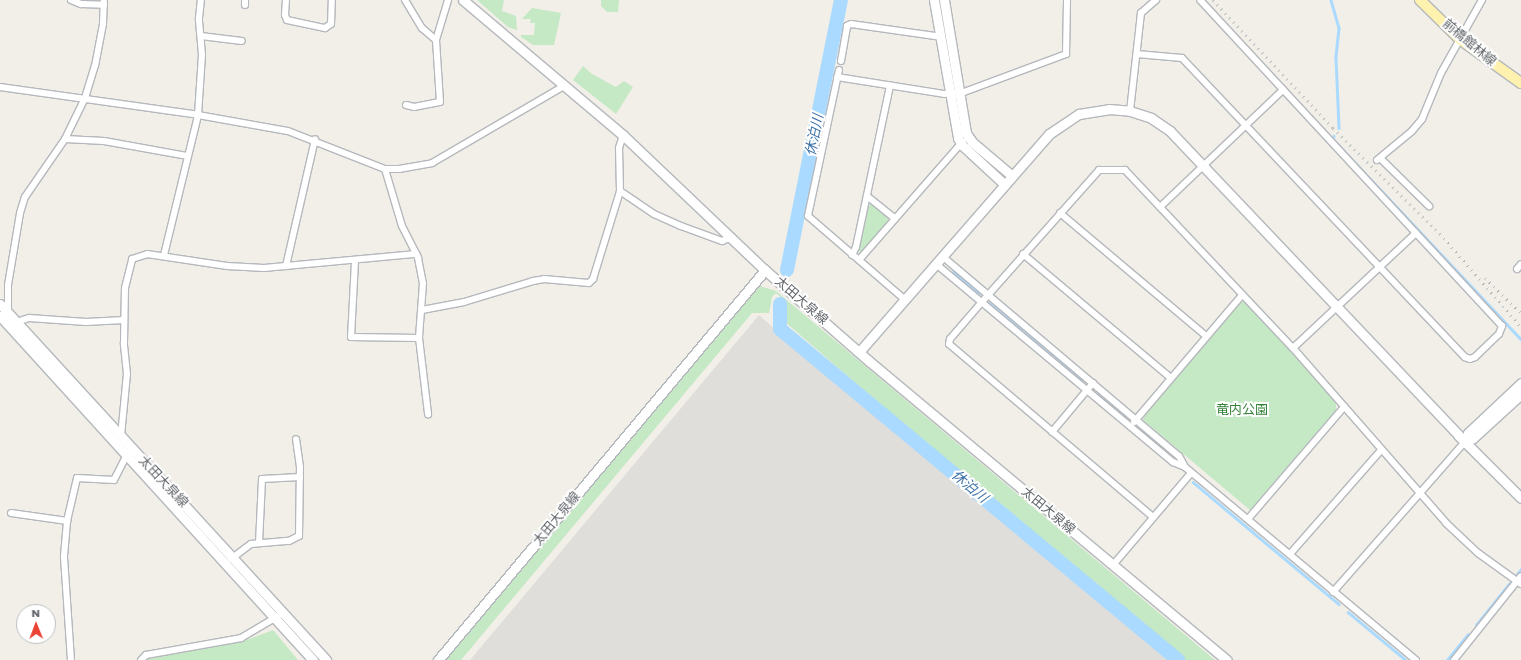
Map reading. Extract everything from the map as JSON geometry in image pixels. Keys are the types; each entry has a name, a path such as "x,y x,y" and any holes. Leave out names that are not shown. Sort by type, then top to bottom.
{"main road":[{"path":"463,0 623,135 765,270"},
{"path":"934,0 945,37 955,94 960,144 1004,184"},
{"path":"944,0 945,37"},
{"name":"前橋館林線","path":"1420,0 1461,40 1521,83"},
{"path":"955,94 968,137 1011,175"},
{"path":"859,352 1011,175 1049,134 1067,120 1094,110 1130,111 1162,125 1204,165 1465,442 1521,498"},
{"name":"太田大泉線","path":"438,660 765,270 859,352 1226,660"},
{"name":"太田大泉線","path":"0,304 3,317 128,456 230,560"},
{"name":"太田大泉線","path":"3,317 16,322 129,444 279,615 326,660"},
{"path":"1465,442 1468,433 1521,383"},
{"path":"1465,442 1473,438 1521,394"},
{"name":"太田大泉線","path":"279,615 313,660"}],"street":[{"path":"3,317 20,213 25,197 65,139 85,98 95,66 104,2 81,4 71,0"},
{"path":"164,255 198,115 201,36 198,18 200,0"},
{"path":"286,0 285,15 287,20 325,28 331,24 332,0"},
{"path":"405,0 422,28 436,40"},
{"path":"406,105 440,102 436,40 448,0"},
{"path":"837,77 890,86 955,94 1066,54 1067,0"},
{"path":"1130,111 1142,13 1156,0"},
{"path":"1137,54 1182,58 1247,124 1465,357 1470,359 1475,357 1502,330 1502,326 1200,0"},
{"path":"1429,206 1378,159 1412,131 1422,119 1441,73 1461,40 1482,0"},
{"path":"841,61 847,26 851,24 945,37"},
{"path":"201,36 242,41"},
{"path":"839,70 808,216 904,299"},
{"path":"0,87 198,115 288,131 315,139 385,169 412,168 432,163 564,86"},
{"path":"852,255 856,247 890,86"},
{"path":"1160,207 1283,90"},
{"path":"422,310 464,302 544,279 589,283 593,279 620,191 619,148 623,135"},
{"path":"859,260 960,144 968,137"},
{"path":"65,139 104,141 187,156"},
{"path":"286,266 315,139"},
{"path":"385,169 402,226 416,254 423,283 419,338 428,414"},
{"path":"1153,517 949,344 950,339 981,302 1099,170 1125,170 1293,348 1419,494 1478,553 1519,583"},
{"path":"620,191 654,214 681,226 722,242 732,237"},
{"path":"867,196 895,219"},
{"path":"1060,213 1206,336"},
{"path":"1293,348 1416,233"},
{"path":"121,436 127,374 124,320 125,288 132,259 147,254 164,255 227,266 286,266 355,261 416,254"},
{"path":"1023,254 1171,378"},
{"path":"942,256 987,296 1136,419 1178,456 1185,468"},
{"path":"355,261 351,337 419,338"},
{"path":"936,264 1173,462 1185,468 1248,519 1333,592 1416,660"},
{"path":"1130,426 1242,295"},
{"path":"16,322 29,318 86,322 124,320"},
{"path":"1052,432 1093,384"},
{"path":"1248,519 1344,407"},
{"path":"230,560 246,546 260,543 289,541 299,536 300,477 296,440"},
{"path":"1333,592 1465,442"},
{"path":"71,660 64,556 67,521 77,478 114,480 128,456 129,444"},
{"path":"1290,554 1381,450"},
{"path":"1113,565 1191,473"},
{"path":"260,543 262,479 300,477"},
{"path":"11,513 67,521"},
{"path":"1454,660 1519,583 1521,576"},
{"path":"141,660 146,655 241,638 279,615"}],"shaded area":[{"path":"759,315 823,371 1168,660 470,660"}],"green space":[{"path":"477,0 504,0 502,11 516,16 517,30 508,27"},
{"path":"601,0 619,0 618,12 607,12 601,6"},
{"path":"532,8 561,13 554,45 533,45 521,37 521,35 534,35 535,23 530,23 531,19 522,19"},
{"path":"583,66 592,74 616,87 624,81 633,87 616,114 573,80"},
{"path":"871,203 888,218 888,221 861,253 859,251 868,207"},
{"path":"760,286 776,291 1215,660 1185,660 993,502 784,321 784,300 776,293 772,297 769,313 752,313 461,660 446,660"},
{"name":"竜内公園","path":"1240,302 1244,302 1292,352 1336,403 1336,410 1250,510 1143,420 1144,416"},
{"path":"273,630 298,660 145,660 148,657 249,639"}],"waterway":[{"name":"休泊川","path":"787,270 841,0"},
{"path":"1331,0 1339,28 1336,58 1339,128"},
{"path":"1334,136 1333,139 1521,339"},
{"path":"976,152 996,170"},
{"path":"953,272 979,294"},
{"path":"989,303 1082,381"},
{"name":"休泊川","path":"780,304 780,329 1178,660"},
{"path":"1099,395 1125,418"},
{"path":"1142,432 1175,458"},
{"path":"1193,482 1339,604"},
{"path":"1517,574 1521,569"},
{"path":"1476,625 1509,584"},
{"path":"1348,612 1406,660"},
{"path":"1447,660 1468,634"}],"railway":[{"path":"1213,0 1333,128 1444,238 1521,327"},
{"path":"1485,278 1521,313"}]}
